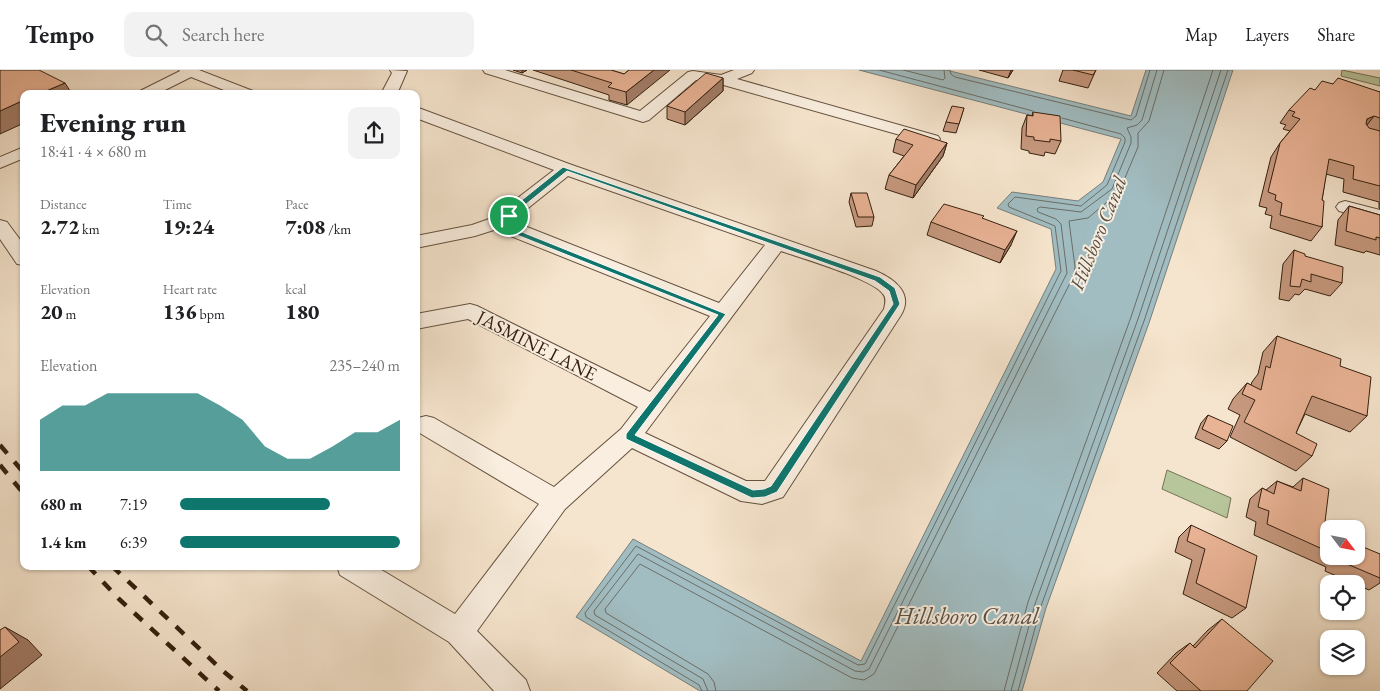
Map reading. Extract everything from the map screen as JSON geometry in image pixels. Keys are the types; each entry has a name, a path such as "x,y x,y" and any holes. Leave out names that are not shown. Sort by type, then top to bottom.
{"street":[{"path":"391,90 400,71 397,70"},
{"path":"490,70 643,117 693,75 722,80 935,140"},
{"path":"722,80 747,70"},
{"path":"152,90 188,71 238,90"},
{"path":"420,114 566,169 878,279 893,290 896,304 894,310 774,489 765,493 752,494 741,490 629,436"},
{"path":"0,163 20,154"},
{"path":"420,241 476,230 499,222 566,169"},
{"path":"1346,207 1380,216"},
{"path":"499,222 515,232 723,314"},
{"path":"0,226 20,254"},
{"path":"459,632 556,501 629,436 777,243"},
{"name":"JASMINE LANE","path":"420,321 470,311 652,404"},
{"path":"426,425 556,501"},
{"path":"357,570 459,632 515,691"}],"green space":[{"path":"1342,70 1380,78 1380,86 1341,76"},
{"path":"1167,470 1231,498 1227,518 1162,489"}],"water":[{"name":"Hillsboro Canal","path":"859,70 946,70 1131,116 1146,70 1233,70 1149,323 1046,608 1022,691 700,691 576,617 633,539 861,661 1056,269 1051,229 997,208 1012,192 1078,201 1103,182 1121,139"}],"building":[{"path":"0,70 39,70 65,83 48,90 20,90 20,102 0,111"},
{"path":"571,70 611,70 624,74 629,70 654,70 626,92 608,87 612,83"},
{"path":"1073,70 1096,70 1093,75"},
{"path":"706,73 723,78 685,112 667,106"},
{"path":"1338,78 1380,92 1380,118 1374,116 1367,119 1366,124 1369,128 1380,131 1380,186 1353,179 1354,166 1329,159 1322,200 1324,201 1322,227 1280,215 1282,203 1275,200 1276,195 1268,192 1280,143 1300,119 1292,116 1295,112 1289,110 1310,88 1315,90 1322,81 1333,84"},
{"path":"952,106 964,108 959,124 946,122"},
{"path":"1033,112 1060,116 1061,141 1050,139 1050,142 1034,140 1034,137 1026,136 1027,115 1033,116"},
{"path":"904,129 947,143 916,185 889,175 913,145 896,139"},
{"path":"851,193 867,193 874,217 858,217"},
{"path":"944,204 984,216 982,218 1017,231 1005,250 931,222"},
{"path":"1349,206 1380,215 1380,238 1376,237 1376,240 1346,231"},
{"path":"1294,250 1305,254 1305,256 1343,267 1342,283 1311,274 1311,282 1302,279 1300,287 1290,286"},
{"path":"1277,336 1341,359 1340,366 1371,377 1367,416 1312,396 1296,433 1317,444 1312,456 1244,422 1255,400 1242,394 1247,383 1261,390 1266,366 1270,368"},
{"path":"1208,415 1233,426 1227,441 1202,429"},
{"path":"1303,478 1329,489 1325,520 1320,520 1320,548 1267,524 1269,511 1258,507 1262,488 1274,494 1277,481 1301,491"},
{"path":"1191,525 1257,556 1246,608 1196,583 1205,549 1187,541"},
{"path":"1365,548 1380,554 1380,578 1349,565 1365,565"},
{"path":"1222,619 1273,661 1247,691 1201,691 1170,663 1190,643 1195,648"},
{"path":"5,627 19,642 0,657 0,630"}],"railway":[{"path":"0,445 20,468"},
{"path":"0,465 20,489"},
{"path":"92,570 119,599 219,691"},
{"path":"116,570 223,671 247,691"}],"route":[{"path":"566,169 878,279 893,290 896,304 894,310 774,489 765,493 752,494 629,436 723,314 515,232 499,222 509,216 566,169"}]}
